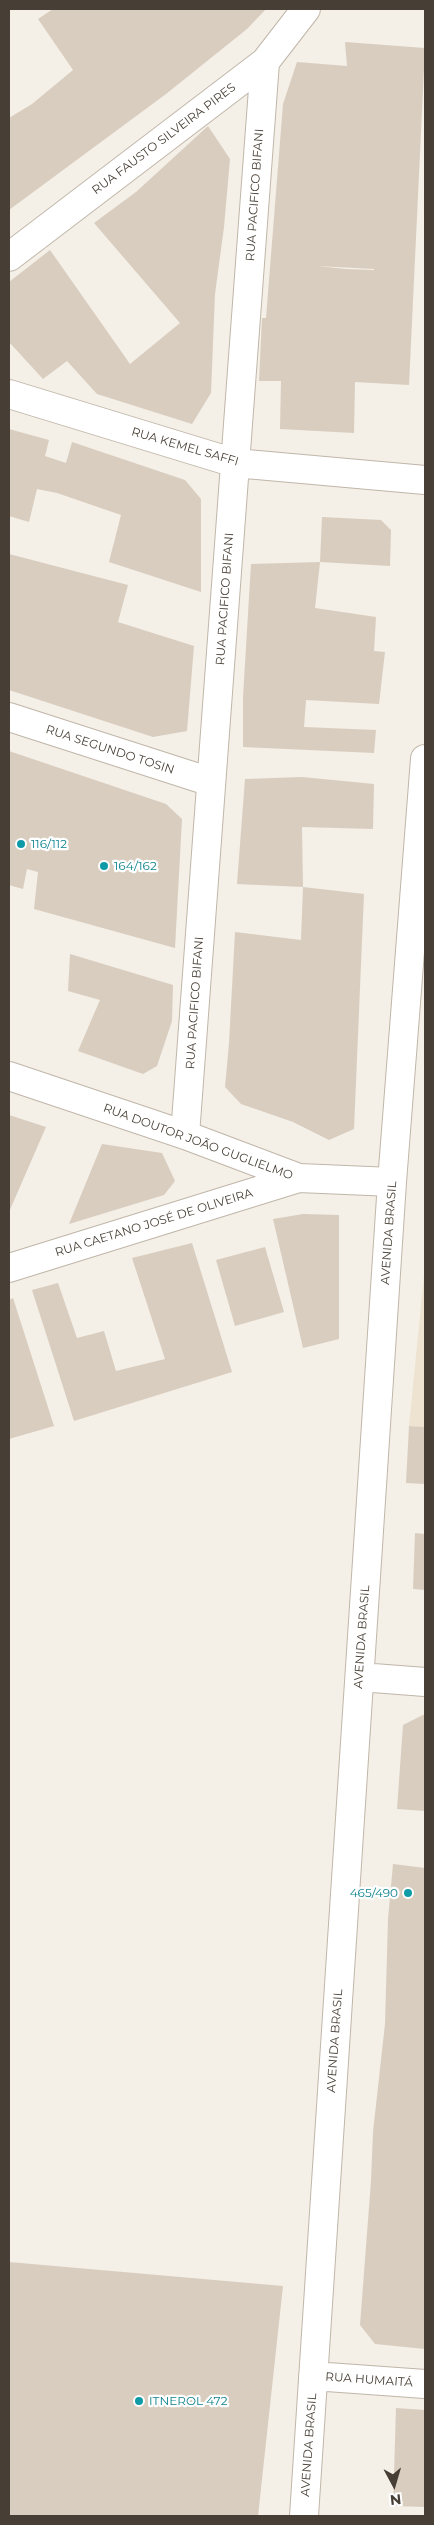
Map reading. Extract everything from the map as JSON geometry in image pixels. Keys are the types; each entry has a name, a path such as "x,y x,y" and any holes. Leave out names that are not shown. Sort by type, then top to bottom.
{"street":[{"name":"RUA FAUSTO SILVEIRA PIRES","path":"9,257 265,62 306,9"},
{"name":"RUA PACIFICO BIFANI","path":"186,1135 265,62"},
{"name":"RUA KEMEL SAFFI","path":"9,394 235,463 425,480"},
{"name":"RUA SEGUNDO TOSIN","path":"9,717 211,782"},
{"name":"AVENIDA BRASIL","path":"304,2516 392,1182 418,949 425,758"},
{"name":"RUA DOUTOR JOÃO GUGLIELMO","path":"9,1076 186,1135 299,1178 392,1182"},
{"name":"RUA CAETANO JOSÉ DE OLIVEIRA","path":"9,1268 299,1178"},
{"path":"360,1677 425,1682"},
{"name":"RUA HUMAITÁ","path":"313,2376 425,2384"}],"shaded area":[{"path":"425,1266 425,1427 409,1426"}],"building":[{"path":"53,9 266,9 247,29 166,94 9,210 9,118 32,104 73,70 38,19"},
{"path":"345,42 425,48 409,385 355,382 354,433 280,429 281,381 259,381 262,318 266,318 283,104 297,62 347,66","holes":["316,266 374,269 346,269"]},
{"path":"208,126 230,159 224,227 215,294 211,393 192,424 97,394 67,361 43,379 9,342 9,282 50,250 130,364 180,323 94,223 136,192"},
{"path":"9,429 49,440 45,456 66,463 72,442 185,480 201,499 201,592 109,562 121,515 57,493 37,489 29,522 9,516"},
{"path":"322,517 381,520 391,530 390,566 320,562"},
{"path":"9,554 128,585 118,622 194,646 187,731 153,737 9,690"},
{"path":"320,562 315,608 376,617 374,651 385,652 379,704 306,700 304,727 376,730 374,753 243,747 243,697 251,564"},
{"path":"9,751 166,804 182,819 175,948 34,909 38,872 27,869 23,889 9,885"},
{"path":"302,777 374,784 373,829 302,827 303,887 237,884 245,779"},
{"path":"303,887 364,894 354,1129 329,1140 293,1122 241,1104 225,1087 235,932 301,940"},
{"path":"70,954 173,985 172,1021 157,1066 143,1074 78,1051 100,1000 68,991"},
{"path":"9,1115 46,1127 9,1212"},
{"path":"102,1144 162,1153 175,1181 164,1195 69,1224"},
{"path":"303,1214 339,1215 339,1339 303,1348 273,1219"},
{"path":"192,1243 232,1372 74,1421 32,1290 58,1283 77,1338 104,1331 116,1371 165,1359 132,1258"},
{"path":"265,1247 284,1312 235,1326 216,1260"},
{"path":"13,1298 54,1426 9,1439 9,1300"},
{"path":"409,1426 425,1427 425,1484 406,1483"},
{"path":"415,1533 425,1534 425,1590 413,1589"},
{"path":"425,1714 425,1811 397,1809 403,1725"},
{"path":"393,1864 425,1868 425,2349 375,2344 360,2325 373,2132 385,2024 388,1919"},
{"name":"ITNEROL 472","path":"9,2262 283,2286 258,2516 9,2516"},
{"path":"396,2408 425,2410 425,2507 393,2506"}],"place":[{"name":"116/112","path":"21,844"},
{"name":"164/162","path":"104,866"},
{"name":"465/490","path":"408,1893"},
{"name":"ITNEROL 472","path":"139,2401"}]}
